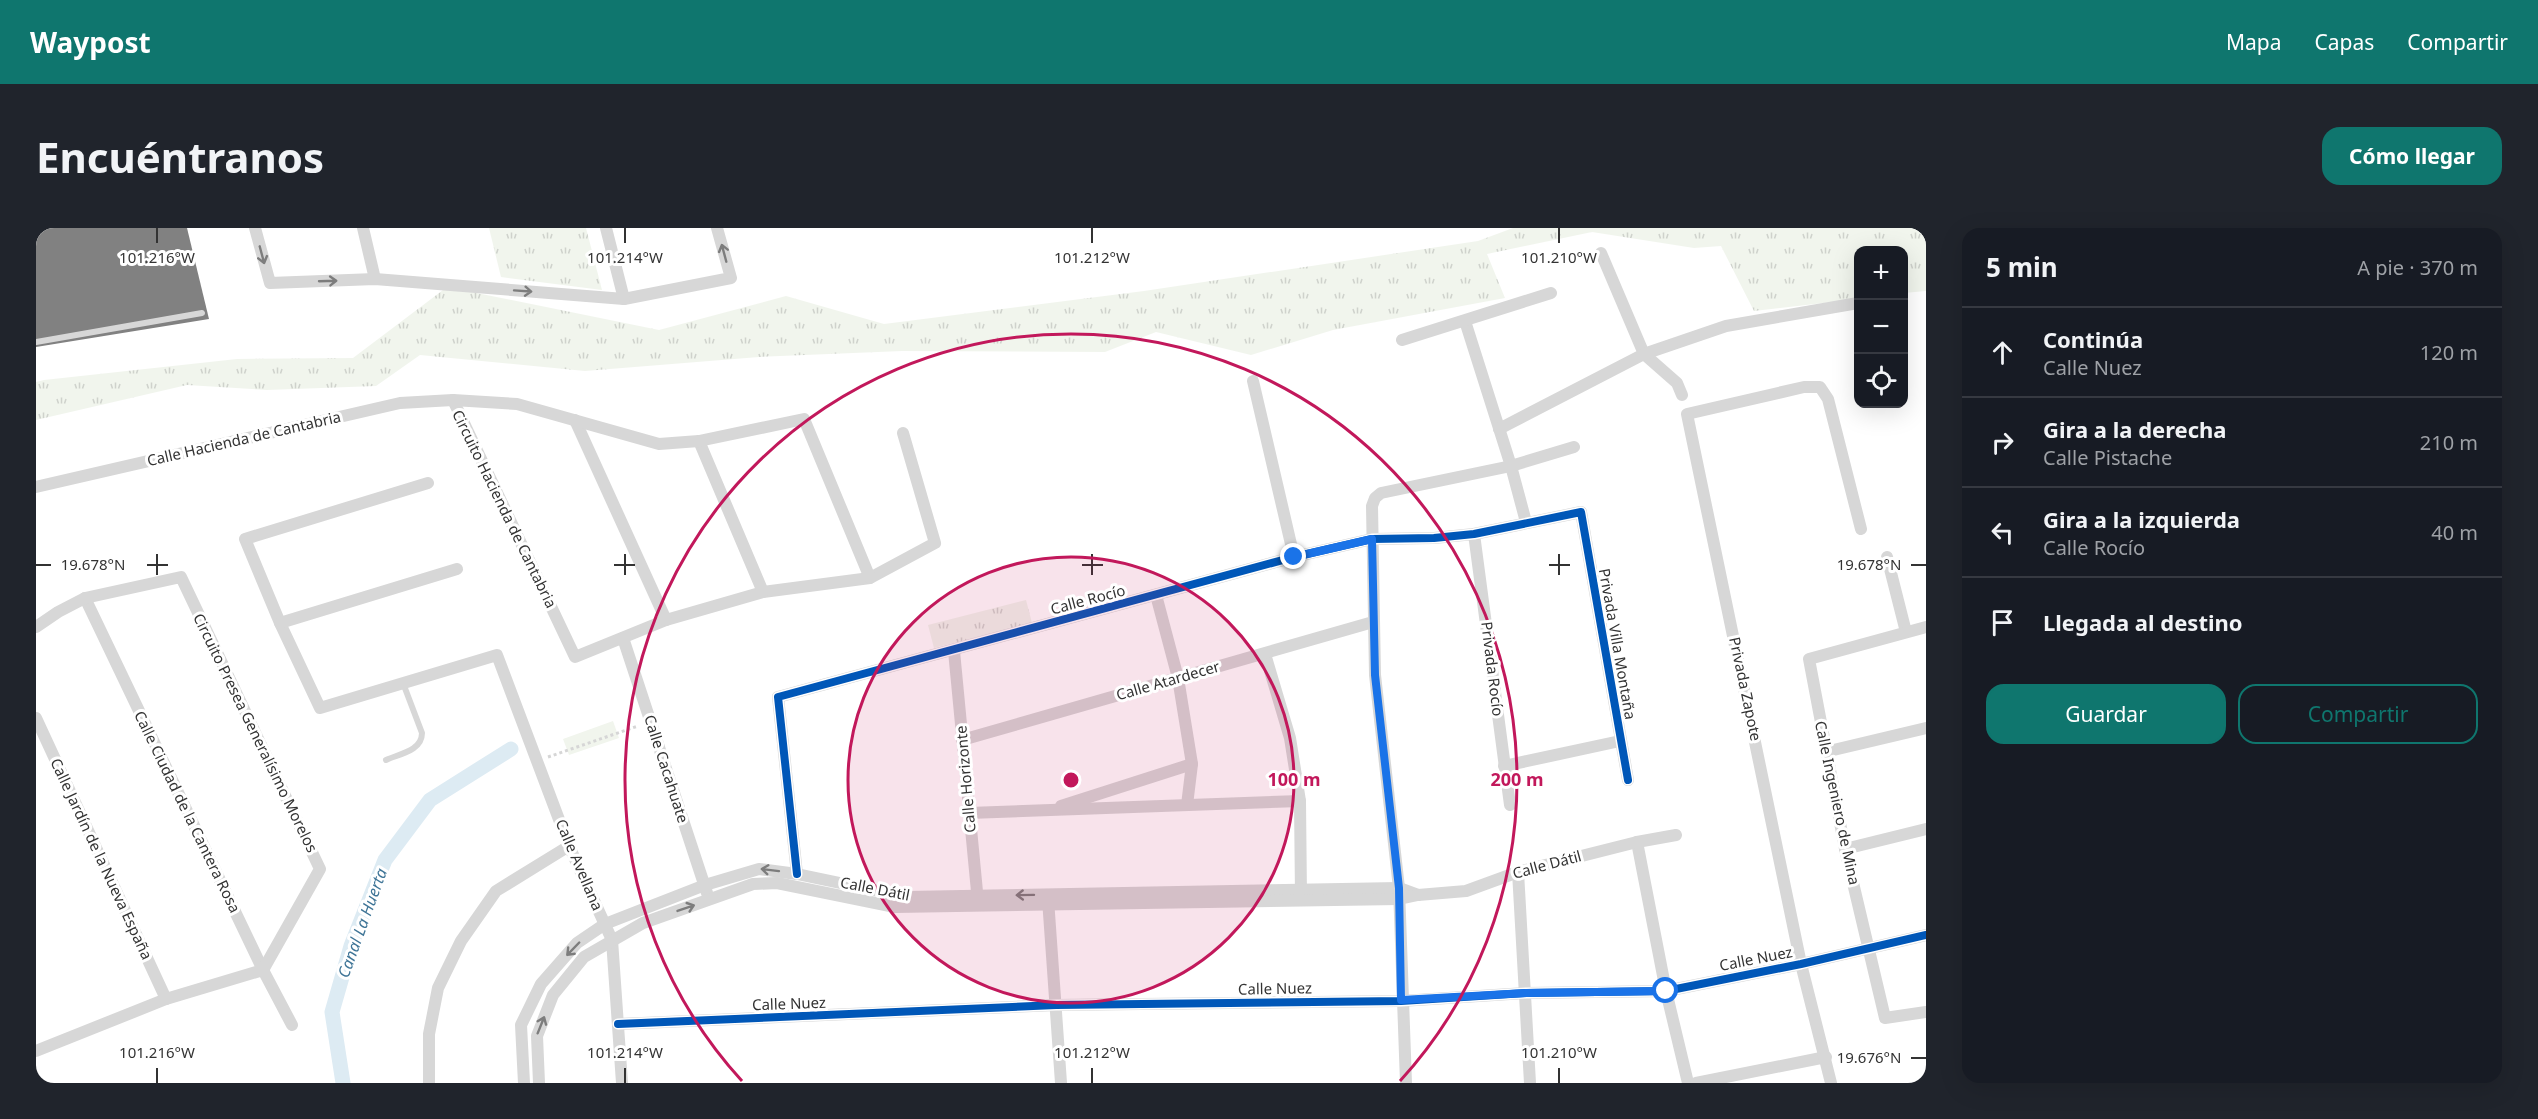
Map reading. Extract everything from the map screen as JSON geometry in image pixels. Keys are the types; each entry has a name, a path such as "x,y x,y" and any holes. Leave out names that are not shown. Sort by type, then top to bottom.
{"street":[{"path":"255,228 270,283 375,279 624,299 731,278 717,228"},
{"path":"363,228 375,279"},
{"path":"606,228 624,299"},
{"path":"1601,253 1644,354 1677,383 1682,395"},
{"path":"1402,340 1551,293"},
{"path":"1499,429 1644,354 1726,326 1854,304"},
{"path":"1465,321 1511,466 1526,522"},
{"path":"1253,381 1294,557"},
{"name":"Privada Zapote","path":"1831,1083 1801,964 1688,414 1804,387 1820,387 1828,399 1861,529"},
{"name":"Circuito Hacienda de Cantabria","path":"870,578 804,419 699,441 658,444 517,404 453,400 575,657 666,620 763,592 870,578 935,543 903,433"},
{"name":"Calle Hacienda de Cantabria","path":"36,487 400,402 453,400"},
{"path":"575,420 666,620"},
{"path":"699,441 763,592"},
{"path":"1406,1083 1401,1000 1399,893 1375,675 1371,506 1381,493 1511,466 1574,447"},
{"path":"403,683 320,708 280,623 245,539 428,483"},
{"name":"Calle Rocío","path":"797,874 778,697 1294,557 1372,539 1434,538 1474,534 1581,512"},
{"name":"Privada Villa Montaña","path":"1581,512 1628,780"},
{"name":"Privada Rocío","path":"1474,534 1510,805"},
{"path":"1887,557 1906,632 1926,627"},
{"path":"280,623 457,568"},
{"name":"Circuito Presea Generalísimo Morelos","path":"36,627 85,598 181,578 320,869 263,970"},
{"path":"1156,596 1178,678 1192,764 1187,805"},
{"name":"Calle Ciudad de la Cantera Rosa","path":"85,598 263,970 292,1025"},
{"name":"Calle Atardecer","path":"962,740 1373,622"},
{"name":"Calle Ingeniero de Mina","path":"1906,632 1809,659 1845,849 1885,1018 1926,1012"},
{"name":"Calle Cacahuate","path":"623,638 710,900"},
{"name":"Calle Horizonte","path":"954,651 978,901"},
{"path":"1265,654 1290,738 1300,801 1301,896"},
{"name":"Calle Avellana","path":"403,683 496,655 569,846 612,940 622,1083"},
{"name":"Calle Jardín de la Nueva España","path":"36,718 166,999"},
{"path":"1825,752 1926,728"},
{"path":"1504,766 1620,741"},
{"path":"1046,811 1192,764"},
{"path":"969,813 1300,801"},
{"path":"1845,849 1926,829"},
{"name":"Calle Dátil","path":"539,1083 537,1036 553,995 584,957 643,923 753,884 777,883 895,907 978,901 1399,893 1418,895 1466,891 1518,872 1637,842 1676,835"},
{"path":"1637,842 1666,991 1688,1083"},
{"path":"429,1083 429,1034 438,988 461,941 496,891 569,846"},
{"name":"Calle Dátil","path":"524,1083 521,1025 541,984 577,943 605,924 705,885 759,869 797,874 907,897 978,901"},
{"path":"1518,872 1530,1083"},
{"path":"1048,900 1061,1083"},
{"name":"Calle Nuez","path":"618,1024 1056,1005 1401,1000 1526,993 1666,991 1801,964 1926,935"},
{"path":"36,1051 166,999 263,970"},
{"path":"1696,1083 1826,1057"}],"lane":[{"path":"36,342 202,313"},
{"path":"386,760 417,747 422,741 422,733 403,683"}],"path":[{"path":"537,761 651,721"}],"green space":[{"path":"489,228 586,228 602,290 501,277"},
{"path":"1513,228 1926,228 1926,291 1908,293 1908,246 1854,246 1854,299 1754,311 1721,246 1694,248 1592,232 1487,254 1505,298 1333,330 1251,355 1156,332 1105,352 902,351 759,357 585,371 420,355 376,386 267,390 187,385 36,420 36,382 44,380 237,359 353,358 447,287 659,330 786,296 884,324 1144,291 1478,241"},
{"path":"1026,600 1032,623 934,648 928,625"},
{"path":"613,721 619,738 569,755 563,739"}],"building":[{"path":"36,228 187,228 209,319 36,347"}],"waterway":[{"name":"Canal La Huerta","path":"343,1083 332,1012 351,946 385,860 430,800 511,749"}],"cycle path":[{"path":"797,874 778,697 1294,557 1372,539 1434,538 1474,534 1581,512 1628,780"},
{"path":"618,1024 1056,1005 1401,1001 1526,993 1666,991 1801,964 1926,935"}],"route":[{"path":"1294,557 1372,539 1375,675 1399,888 1401,1000 1526,993 1666,991"}]}
